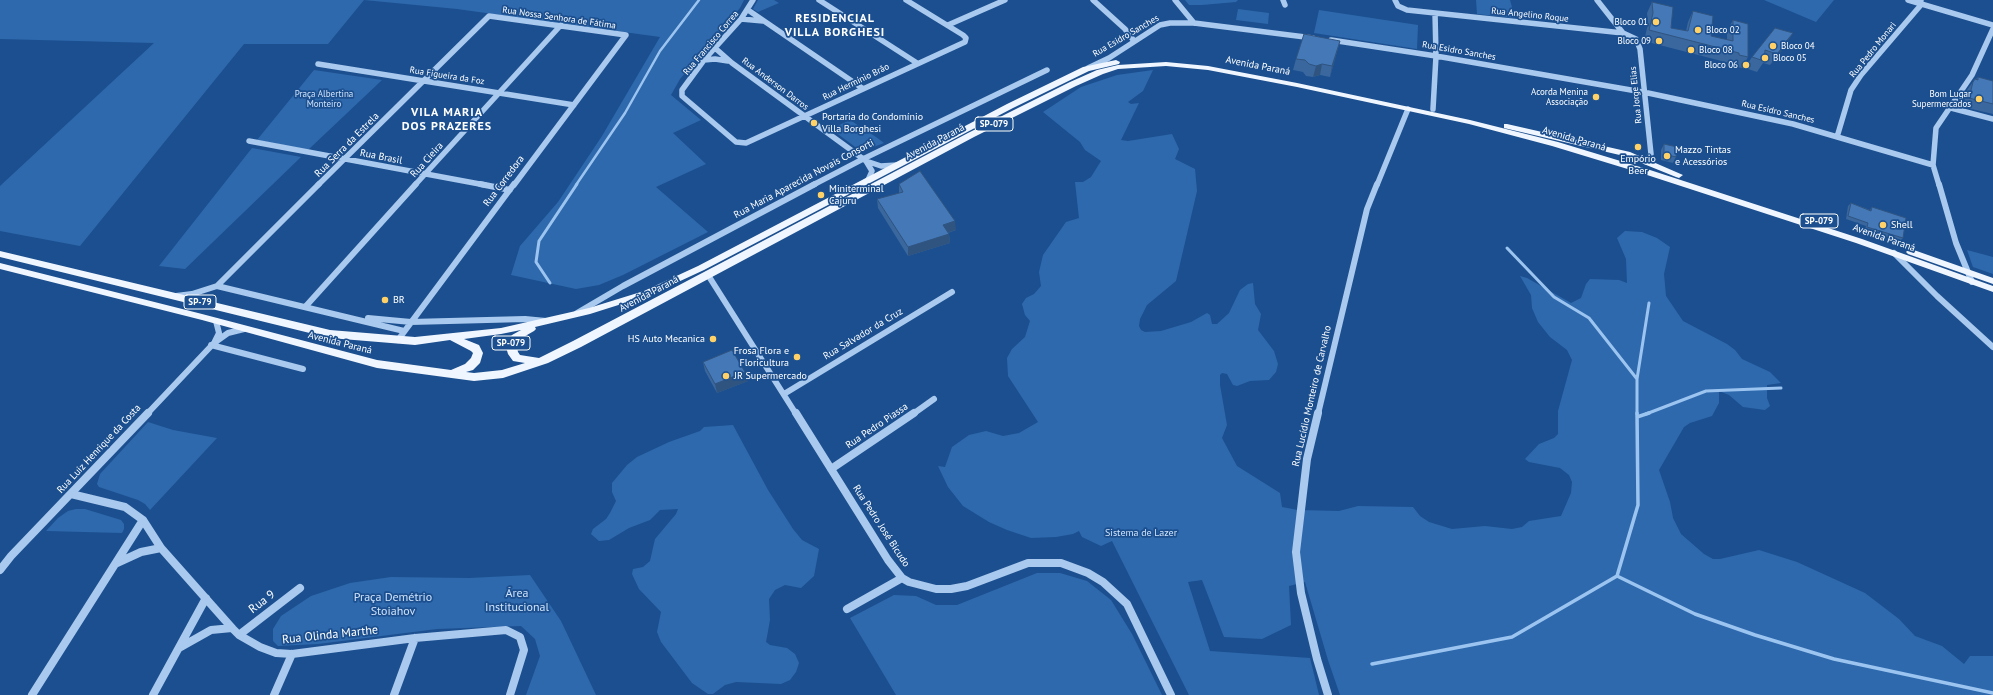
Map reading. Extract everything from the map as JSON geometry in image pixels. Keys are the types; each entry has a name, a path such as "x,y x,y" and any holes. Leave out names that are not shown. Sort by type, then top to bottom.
{"main road":[{"name":"Avenida Paraná","path":"0,254 330,334 415,341 501,331 576,315 653,290 701,268 1010,106 1086,69 1130,59 1164,58 1194,60 1290,78 1612,150 1674,174 1993,281"},
{"name":"Avenida Paraná","path":"0,266 377,364 447,375 474,377 503,374 544,360 1032,104 1089,77 1118,68 1150,64 1198,66 1470,122 1555,144 1669,179 1894,253 1993,289"},
{"path":"1555,144 1581,149 1631,163 1646,162"},
{"name":"SP-079","path":"544,360 525,360 517,358 513,354 511,343 521,333 549,321"},
{"name":"SP-079","path":"447,375 462,371 469,367 476,360 478,353 474,348 449,336"}],"street":[{"name":"Rua Francisco Correa","path":"753,0 741,20 704,60 682,90 682,96 736,142 746,143 753,141"},
{"path":"819,0 917,63"},
{"path":"906,0 948,25 1005,0"},
{"path":"1094,0 1125,30 1134,41"},
{"path":"1175,0 1194,23"},
{"name":"Rua Angelino Roque","path":"1395,0 1402,8 1407,10 1623,33"},
{"name":"Rua Jorge Elias","path":"1597,0 1623,33 1636,39 1638,43 1651,154 1646,162"},
{"path":"1908,0 1921,2 1993,25"},
{"name":"Rua Pedro Monari","path":"1837,137 1851,90 1860,75 1921,2"},
{"path":"748,10 862,88"},
{"path":"1433,109 1436,56 1435,14"},
{"name":"Rua Nossa Senhora de Fátima","path":"489,16 626,35"},
{"name":"Rua Serra da Estrela","path":"217,286 489,16"},
{"path":"741,20 765,22"},
{"name":"Rua Esidro Sanches","path":"1086,69 1109,58 1148,32 1165,23 1194,23 1318,38"},
{"name":"Rua Hermínio Brão","path":"753,141 862,88 965,42 966,38 948,25"},
{"name":"Rua Cieira","path":"306,306 560,26"},
{"path":"1972,282 1956,243 1933,165 1936,128 1972,75 1993,29"},
{"path":"1125,30 1140,34 1148,32"},
{"name":"Rua Corredora","path":"398,340 626,35"},
{"name":"Rua Esidro Sanches","path":"1325,39 1436,56 1644,93 1793,124 1933,165"},
{"name":"Rua Anderson Darros","path":"715,48 732,63 864,160 881,166 898,165"},
{"name":"Rua Anderson Darros","path":"704,60 715,59 732,63"},
{"name":"Rua Figueira da Foz","path":"318,64 574,105"},
{"name":"Rua Maria Aparecida Novais Consorti","path":"576,315 623,286 864,160 1047,70"},
{"path":"1951,108 1993,119"},
{"name":"Rua Lucídio Monteiro de Carvalho","path":"1328,695 1317,659 1301,593 1296,552 1301,500 1307,459 1367,209 1408,109"},
{"name":"Rua Brasil","path":"250,141 510,190"},
{"path":"864,160 872,171 868,180"},
{"path":"1894,253 1937,296 1993,347"},
{"name":"Rua Pedro José Bicudo","path":"708,275 888,560 902,578 930,588 951,589 967,586 1028,563 1060,563 1088,573 1103,582 1127,604 1171,695"},
{"name":"Avenida Paraná","path":"172,296 192,294 217,286 306,306 404,331"},
{"name":"Rua Salvador da Cruz","path":"784,394 952,292"},
{"name":"Avenida Paraná","path":"348,317 411,322 525,319 549,321"},
{"path":"216,321 219,333 212,344 303,369"},
{"name":"Rua Luiz Henrique da Costa","path":"0,570 11,556 212,344 228,332 244,329"},
{"name":"Rua Pedro Piassa","path":"831,469 934,399"},
{"name":"Rua Olinda Marthe","path":"71,494 102,500 125,507 143,520 161,548 232,628 239,635 276,653 292,654 415,638 506,630 520,637 524,650 510,695"},
{"path":"32,695 143,520"},
{"path":"116,563 141,552 161,548"},
{"path":"847,609 902,578"},
{"name":"Rua 9","path":"239,635 300,588"},
{"path":"153,695 206,598"},
{"path":"179,648 211,630 232,628"},
{"path":"394,695 415,638"},
{"path":"274,695 292,654"}],"green space":[{"path":"0,0 364,0 328,44 244,44 80,246 0,231 0,186 154,43 0,39"},
{"path":"364,0 744,0 740,8 680,79 671,95 701,120 673,133 706,164 656,187 708,232 623,275 599,285 576,289 511,275 520,246 558,202 602,136 660,37 457,9"},
{"path":"758,0 774,0 779,3 758,12 753,9"},
{"path":"1185,0 1238,0 1236,2 1189,5"},
{"path":"1476,0 1510,0 1515,18 1477,14"},
{"path":"1764,0 1834,0 1816,22"},
{"path":"1238,9 1269,13 1268,24 1236,20"},
{"path":"1319,10 1418,25 1417,49 1314,33"},
{"name":"Praça Albertina Monteiro","path":"314,70 382,80 308,150 257,140"},
{"name":"Sistema de Lazer","path":"1153,70 1143,91 1128,102 1131,104 1139,103 1121,140 1128,141 1172,134 1179,149 1175,159 1195,169 1197,191 1176,281 1147,305 1140,319 1139,326 1141,330 1145,332 1161,331 1191,322 1207,313 1210,315 1212,324 1217,324 1229,313 1240,290 1248,284 1253,283 1255,304 1261,314 1258,330 1274,351 1278,364 1276,372 1269,380 1250,381 1237,386 1233,385 1227,374 1222,373 1220,375 1220,385 1227,425 1222,438 1237,466 1280,493 1282,507 1298,510 1339,511 1358,506 1413,507 1420,516 1429,522 1452,529 1485,526 1512,529 1522,527 1529,521 1561,516 1571,493 1572,482 1569,475 1560,468 1529,462 1525,459 1539,444 1554,438 1558,434 1558,411 1572,360 1567,350 1550,337 1538,322 1532,308 1531,295 1520,276 1527,278 1571,303 1581,298 1586,284 1590,279 1619,280 1627,283 1626,259 1617,238 1625,231 1642,232 1657,238 1670,247 1664,274 1666,296 1683,321 1727,344 1735,350 1742,359 1770,372 1781,383 1767,385 1767,398 1770,406 1765,410 1743,407 1729,395 1719,391 1719,403 1712,416 1690,423 1684,427 1659,470 1670,502 1673,518 1681,534 1704,554 1713,559 1720,559 1759,550 1797,562 1865,593 1899,619 1915,636 1942,646 1964,664 1970,656 1993,656 1993,695 1340,695 1305,582 1289,586 1291,625 1262,639 1224,637 1202,580 1188,582 1210,651 1310,658 1319,695 1189,695 1112,541 1101,546 1082,537 1079,531 1073,534 1056,537 1031,538 1007,530 989,522 963,506 948,487 938,466 945,467 952,447 969,435 986,431 1003,436 1019,433 1038,422 1008,376 1007,358 1012,349 1025,337 1030,321 1025,315 1022,304 1026,298 1034,294 1041,286 1039,272 1043,255 1066,222 1079,218 1075,182 1083,182 1091,177 1101,161 1085,150 1080,142 1043,112 1081,87 1117,75"},
{"path":"850,120 884,143 871,148 858,149 831,129"},
{"path":"252,148 301,157 185,269 159,266"},
{"path":"1967,250 1993,257 1993,274 1973,267"},
{"path":"148,422 173,430 217,438 150,510 145,504 138,500 99,487 97,484 100,474"},
{"path":"733,425 768,490 793,529 802,540 819,549 814,576 801,588 785,585 775,590 769,599 770,620 766,642 770,645 787,648 795,654 799,663 796,672 790,680 781,684 736,682 725,685 713,694 708,694 692,683 661,642 657,632 661,612 639,589 632,574 633,569 643,567 650,561 655,539 676,514 678,509 660,510 650,520 629,528 609,540 599,541 591,534 593,529 606,519 616,501 612,492 612,483 627,465 637,457 669,442 700,431 704,427"},
{"path":"85,509 121,520 124,524 124,529 122,533 46,531 58,518 68,511"},
{"path":"1037,573 1060,573 1087,581 1111,600 1132,634 1162,695 896,695 850,618 894,595 916,596 936,605 957,605"},
{"path":"530,575 561,621 596,695 526,695 540,656 535,639 521,626 437,629 318,644 278,646 273,641 273,629 281,616 311,596 350,583 391,577 469,578"}],"building":[{"path":"1652,2 1673,7 1671,28 1688,31 1693,11 1713,16 1711,36 1733,41 1733,20 1748,24 1748,57 1739,55 1739,53 1649,30 1653,13"},
{"path":"1775,28 1793,33 1777,54 1765,50 1764,61 1752,57"},
{"path":"1304,34 1340,41 1332,66 1322,64 1316,66 1309,64 1305,60 1296,59"},
{"path":"1978,77 1993,81 1993,104 1969,98 1973,82 1975,79 1978,80"},
{"path":"1664,144 1677,147 1676,157 1664,154"},
{"path":"920,171 955,221 943,225 949,234 908,247 877,199 903,192 899,184"},
{"name":"Shell","path":"1851,203 1871,211 1872,207 1906,218 1903,238 1867,227 1868,223 1848,216"},
{"path":"732,350 745,372 715,384 703,362"}],"waterway":[{"path":"576,185 625,113 660,51 699,0"},
{"path":"550,283 536,262 539,241 577,184"},
{"path":"1507,248 1554,297 1589,318 1637,379"},
{"path":"1637,379 1649,303"},
{"path":"1637,379 1637,413"},
{"path":"1646,414 1706,391 1781,388"},
{"path":"1637,417 1646,414"},
{"path":"1617,576 1638,505 1637,417"},
{"path":"1372,664 1512,637 1617,576"},
{"path":"1617,576 1695,614 1755,635 1834,659 1993,693"}],"place":[{"name":"Bloco 01","path":"1656,22"},
{"name":"Bloco 02","path":"1698,30"},
{"name":"Bloco 09","path":"1659,41"},
{"name":"Bloco 04","path":"1773,46"},
{"name":"Bloco 08","path":"1691,50"},
{"name":"Bloco 05","path":"1765,58"},
{"name":"Bloco 06","path":"1746,65"},
{"name":"Acorda Menina Associação","path":"1596,97"},
{"name":"Bom Lugar Supermercados","path":"1979,99"},
{"name":"Portaria do Condomínio Villa Borghesi","path":"814,123"},
{"name":"Empório Beer","path":"1638,147"},
{"name":"Mazzo Tintas e Acessórios","path":"1667,156"},
{"name":"Miniterminal Cajuru","path":"821,195"},
{"name":"Shell","path":"1883,225"},
{"name":"BR","path":"385,300"},
{"name":"HS Auto Mecanica","path":"713,339"},
{"name":"Frosa Flora e Floricultura","path":"797,357"},
{"name":"JR Supermercado","path":"726,376"}],"district":[{"name":"RESIDENCIAL VILLA BORGHESI","path":"835,26"},
{"name":"VILA MARIA DOS PRAZERES","path":"447,120"}],"park label":[{"name":"Área Institucional","path":"517,601"},
{"name":"Praça Demétrio Stoiahov","path":"393,605"}]}
